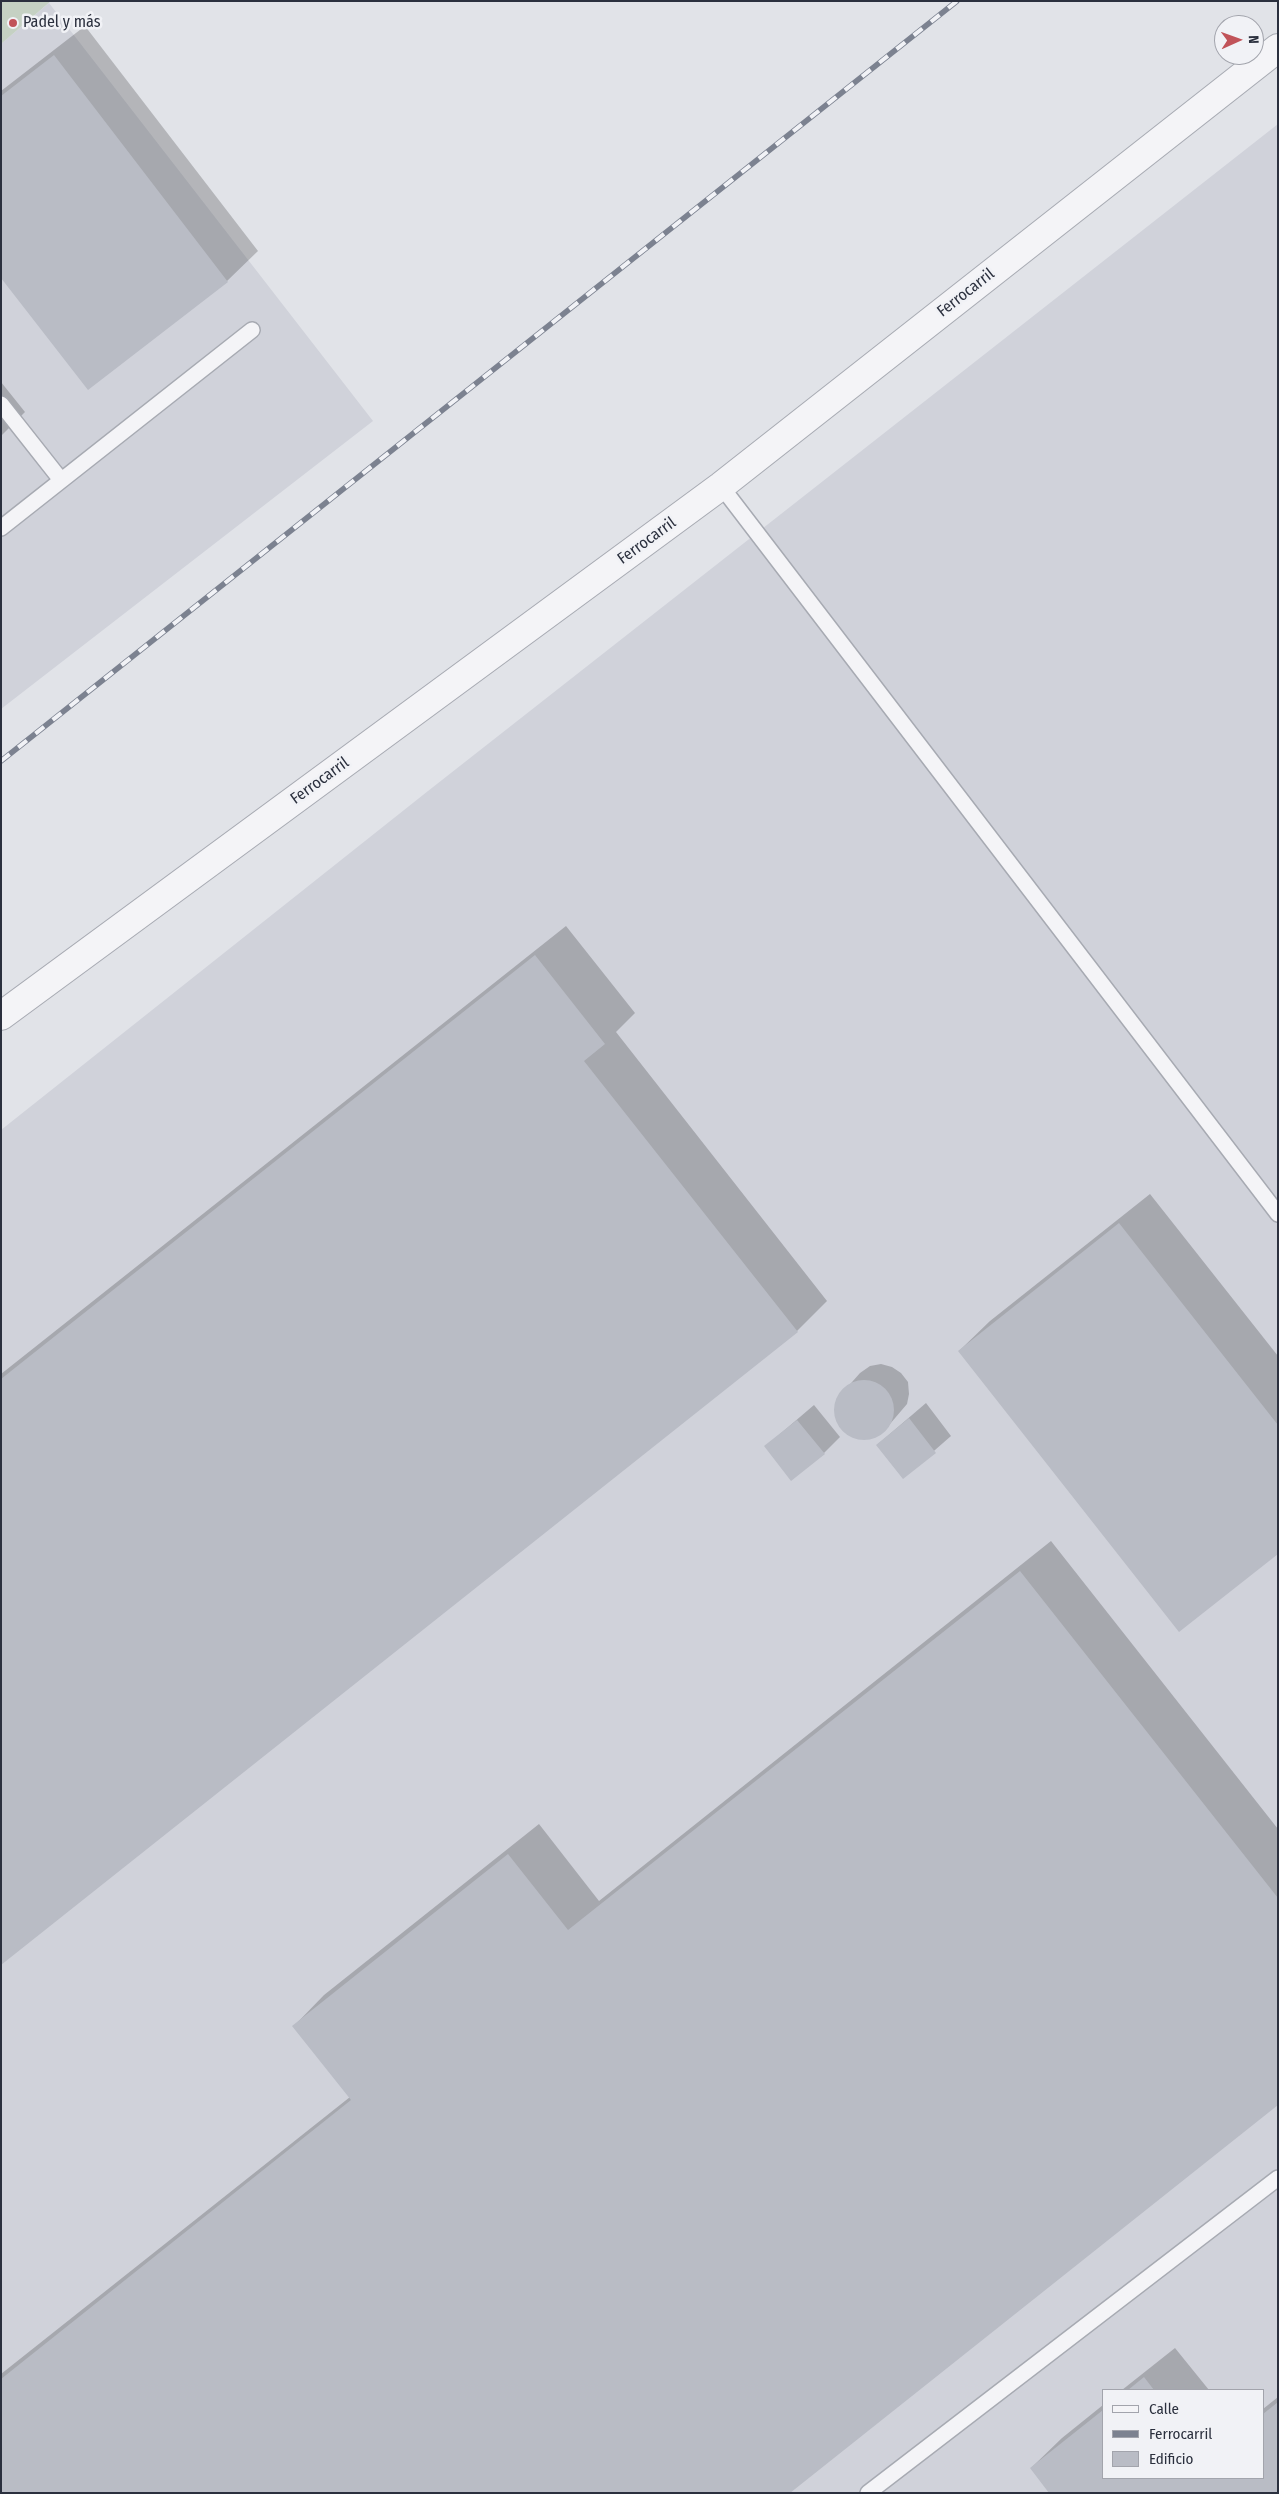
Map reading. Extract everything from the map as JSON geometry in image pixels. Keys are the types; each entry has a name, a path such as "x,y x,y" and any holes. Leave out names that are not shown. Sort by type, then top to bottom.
{"street":[{"name":"Ferrocarril","path":"1,1016 721,486 1278,48"}],"lane":[{"path":"1,528 252,330"},
{"path":"1,404 61,480"},
{"path":"721,486 1278,1214"},
{"path":"868,2493 1278,2178"}],"shaded area":[{"path":"49,3 373,421 1,709 1,44"},
{"path":"1278,124 1278,2493 1,2493 1,1130 428,791"}],"green space":[{"name":"Padel y más","path":"1,1 51,1 1,44"}],"building":[{"path":"54,55 228,282 88,390 1,278 1,96"},
{"path":"535,955 605,1044 584,1061 798,1332 1,1965 1,1379"},
{"path":"1119,1223 1278,1425 1278,1554 1179,1632 958,1351"},
{"path":"864,1380 880,1385 885,1389 889,1394 894,1410 889,1426 885,1431 880,1435 864,1440 848,1435 843,1431 839,1426 834,1410 839,1394 843,1389 848,1385"},
{"path":"909,1418 936,1453 903,1479 876,1445"},
{"path":"797,1420 825,1454 791,1481 764,1446"},
{"path":"1020,1571 1278,1898 1278,2105 790,2493 1,2493 1,2379 351,2100 292,2026 508,1854 568,1930"},
{"path":"1144,2377 1153,2389 1129,2389"},
{"path":"1278,2402 1278,2493 1049,2493 1030,2468 1102,2411 1102,2479 1264,2479 1264,2413"}],"railway":[{"path":"1,761 957,1"}],"place":[{"name":"Padel y más","path":"13,23"}]}
